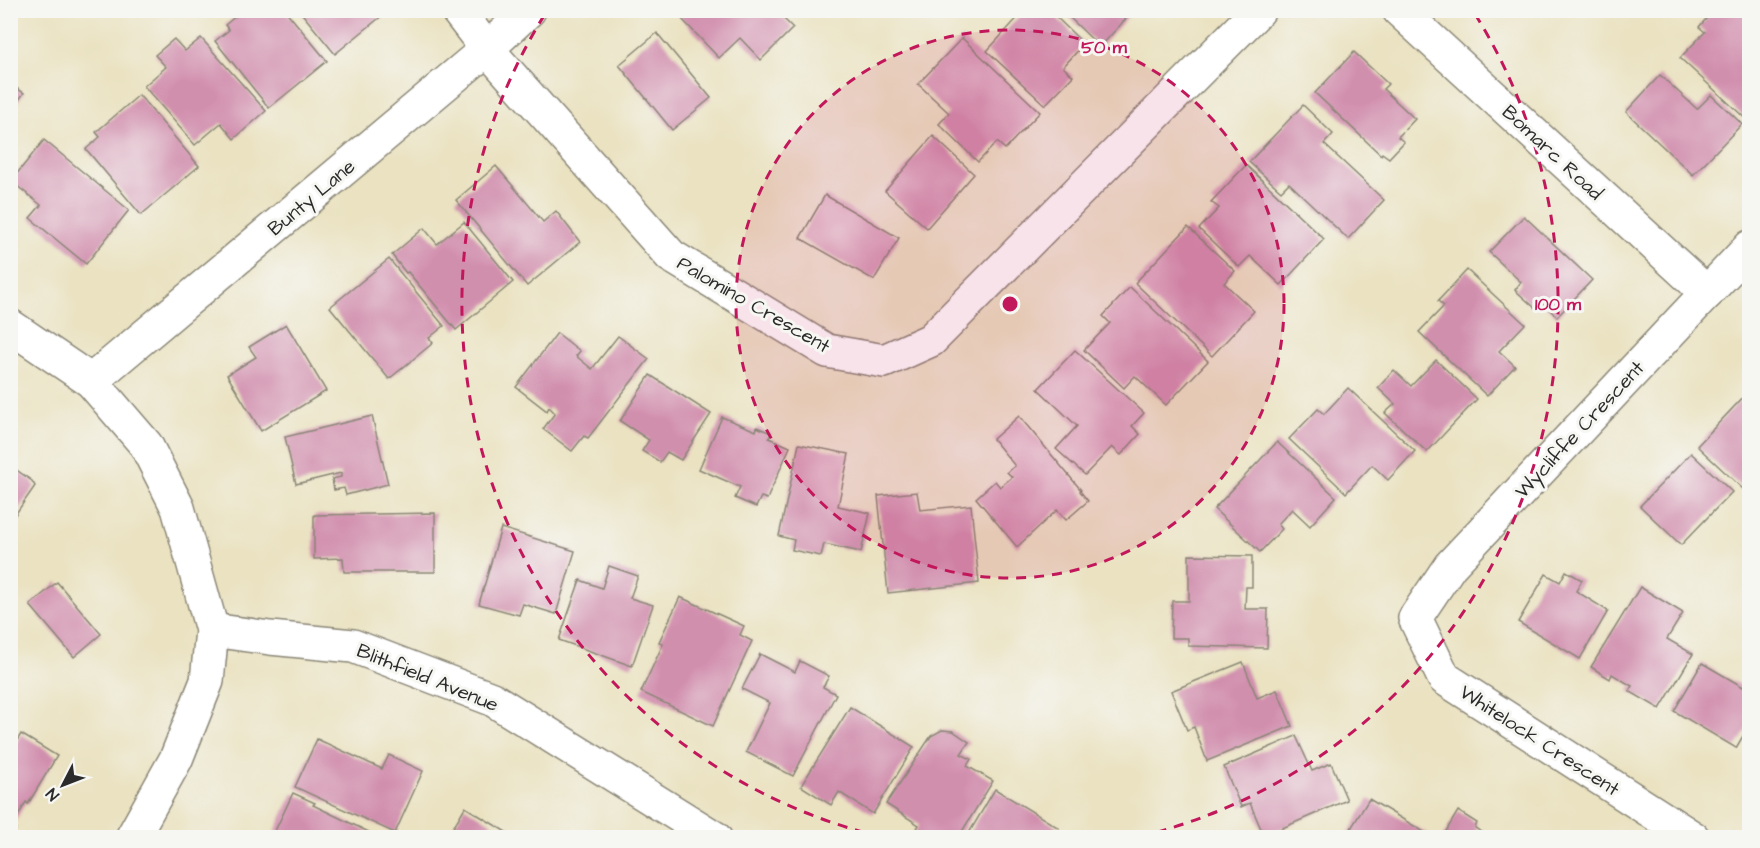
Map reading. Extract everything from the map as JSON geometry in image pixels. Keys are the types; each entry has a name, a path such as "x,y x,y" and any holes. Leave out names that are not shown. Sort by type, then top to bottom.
{"street":[{"name":"Palomino Crescent","path":"457,10 487,49 671,256 827,351 884,361 931,340 1259,10"},
{"name":"Bunty Lane","path":"92,381 487,49 529,10"},
{"name":"Bomarc Road","path":"1399,10 1707,293"},
{"name":"Wycliffe Crescent","path":"1415,618 1450,566 1749,247"},
{"path":"10,326 92,381 146,445 178,508 212,630 207,681 176,759 132,837"},
{"name":"Whitelock Crescent","path":"1415,618 1444,678 1693,837"},
{"name":"Blithfield Avenue","path":"212,630 353,646 492,699 716,837"}],"building":[{"path":"243,10 285,10 327,61 269,108 215,41 229,30 225,25"},
{"path":"299,10 389,10 335,54"},
{"path":"686,10 775,10 793,28 761,60 740,38 719,58 680,17"},
{"path":"1025,10 1049,10 1084,44 1063,67 1073,76 1045,105 987,51"},
{"path":"1062,10 1134,10 1100,47"},
{"path":"1714,10 1745,10 1750,15 1750,119 1748,121 1680,58 1705,32 1699,27"},
{"path":"657,33 711,98 672,130 619,65"},
{"path":"201,38 266,111 234,139 221,123 195,145 144,86 166,67 155,55 174,39 185,51"},
{"path":"962,38 1040,112 1005,149 997,142 978,162 939,124 949,113 918,84"},
{"path":"1354,52 1388,84 1383,89 1415,119 1398,137 1404,142 1389,158 1382,153 1381,155 1315,93"},
{"path":"1660,75 1697,109 1711,95 1742,124 1693,175 1626,112"},
{"path":"10,84 24,93 10,112"},
{"path":"139,95 199,166 141,215 86,149 100,137 96,132"},
{"path":"1303,105 1333,134 1324,144 1384,200 1348,239 1289,183 1281,191 1249,162"},
{"path":"933,136 974,174 927,228 885,191"},
{"path":"44,140 129,210 86,264 30,218 41,205 11,181"},
{"path":"1246,165 1324,239 1281,285 1250,256 1239,267 1199,229 1219,208 1211,202"},
{"path":"496,166 543,222 556,211 580,242 527,286 456,200"},
{"path":"825,195 899,238 874,280 800,238"},
{"path":"1524,216 1592,280 1557,317 1541,301 1535,308 1515,290 1521,282 1489,252"},
{"path":"464,222 513,282 456,330 392,255 424,228 437,244"},
{"path":"1188,227 1235,271 1224,283 1254,311 1212,356 1135,283"},
{"path":"389,259 444,326 429,338 433,343 389,379 330,307"},
{"path":"1467,270 1525,324 1499,351 1515,366 1487,396 1419,332 1444,306 1438,301"},
{"path":"1130,287 1208,361 1166,405 1135,376 1124,388 1084,350 1110,323 1103,316"},
{"path":"286,324 326,391 261,431 227,375 256,357 249,347"},
{"path":"557,333 580,351 576,356 592,369 618,336 649,359 588,438 584,436 572,451 543,429 555,413 549,407 547,411 516,387"},
{"path":"1075,350 1144,413 1132,426 1140,434 1121,455 1112,447 1085,475 1056,449 1077,426 1038,389"},
{"path":"1436,360 1477,399 1427,452 1385,413 1395,404 1378,388 1394,370 1411,386"},
{"path":"650,375 711,414 681,460 667,452 660,462 642,451 649,440 620,421"},
{"path":"1348,388 1415,451 1388,480 1372,465 1346,493 1289,439 1318,409 1324,414"},
{"path":"1750,390 1750,483 1744,490 1697,446"},
{"path":"372,416 388,484 346,495 344,488 334,490 332,479 341,477 341,473 296,484 285,437"},
{"path":"1019,416 1088,501 1066,520 1057,510 1017,547 976,498 995,481 1000,487 1012,477 1007,472 1015,466 993,439"},
{"path":"722,417 756,431 757,427 771,433 769,438 790,447 767,499 761,497 756,507 735,498 740,487 699,469"},
{"path":"1277,442 1336,497 1310,526 1292,509 1278,524 1282,529 1260,552 1214,509"},
{"path":"799,444 849,454 838,506 870,513 861,552 824,544 821,556 792,550 794,540 779,536"},
{"path":"1691,453 1732,492 1681,545 1640,506"},
{"path":"10,469 15,469 32,481 35,486 10,522"},
{"path":"917,492 920,510 971,505 979,583 888,593 878,496"},
{"path":"435,513 435,572 344,572 343,558 314,559 314,515"},
{"path":"501,528 575,551 556,614 523,604 519,615 479,604"},
{"path":"1189,555 1252,556 1252,587 1246,587 1245,609 1268,609 1267,648 1188,646 1188,638 1171,638 1172,601 1189,601"},
{"path":"609,566 638,576 630,598 653,605 632,666 559,640 580,580 602,588"},
{"path":"1566,571 1582,580 1576,591 1608,611 1580,659 1518,622 1546,574 1560,582"},
{"path":"57,582 101,634 74,657 30,605"},
{"path":"1640,587 1683,613 1667,639 1693,654 1660,709 1629,691 1632,686 1612,674 1610,679 1591,667"},
{"path":"680,597 744,626 740,635 752,641 713,726 641,692 663,644 659,642"},
{"path":"760,654 795,672 800,661 829,676 823,687 836,694 793,776 746,752 770,703 742,689"},
{"path":"1243,662 1257,698 1277,690 1292,726 1207,761 1194,727 1187,730 1171,691"},
{"path":"1702,663 1750,691 1750,724 1736,748 1674,711"},
{"path":"850,707 914,747 873,814 839,792 831,805 801,786"},
{"path":"942,730 953,731 969,742 961,754 971,759 967,766 993,781 958,838 911,838 919,825 886,804 931,736"},
{"path":"21,734 57,756 28,804 26,802 13,825 16,828 10,837 10,752"},
{"path":"1296,736 1312,771 1331,763 1347,800 1264,836 1250,803 1241,807 1224,767"},
{"path":"317,739 382,769 389,755 423,771 395,833 295,787"},
{"path":"995,789 1059,828 1054,838 966,838"},
{"path":"293,793 381,838 289,838 275,831"},
{"path":"1369,799 1431,836 1430,838 1345,838"},
{"path":"465,807 516,838 447,838"},
{"path":"1458,811 1477,823 1475,828 1491,838 1442,838"}]}
